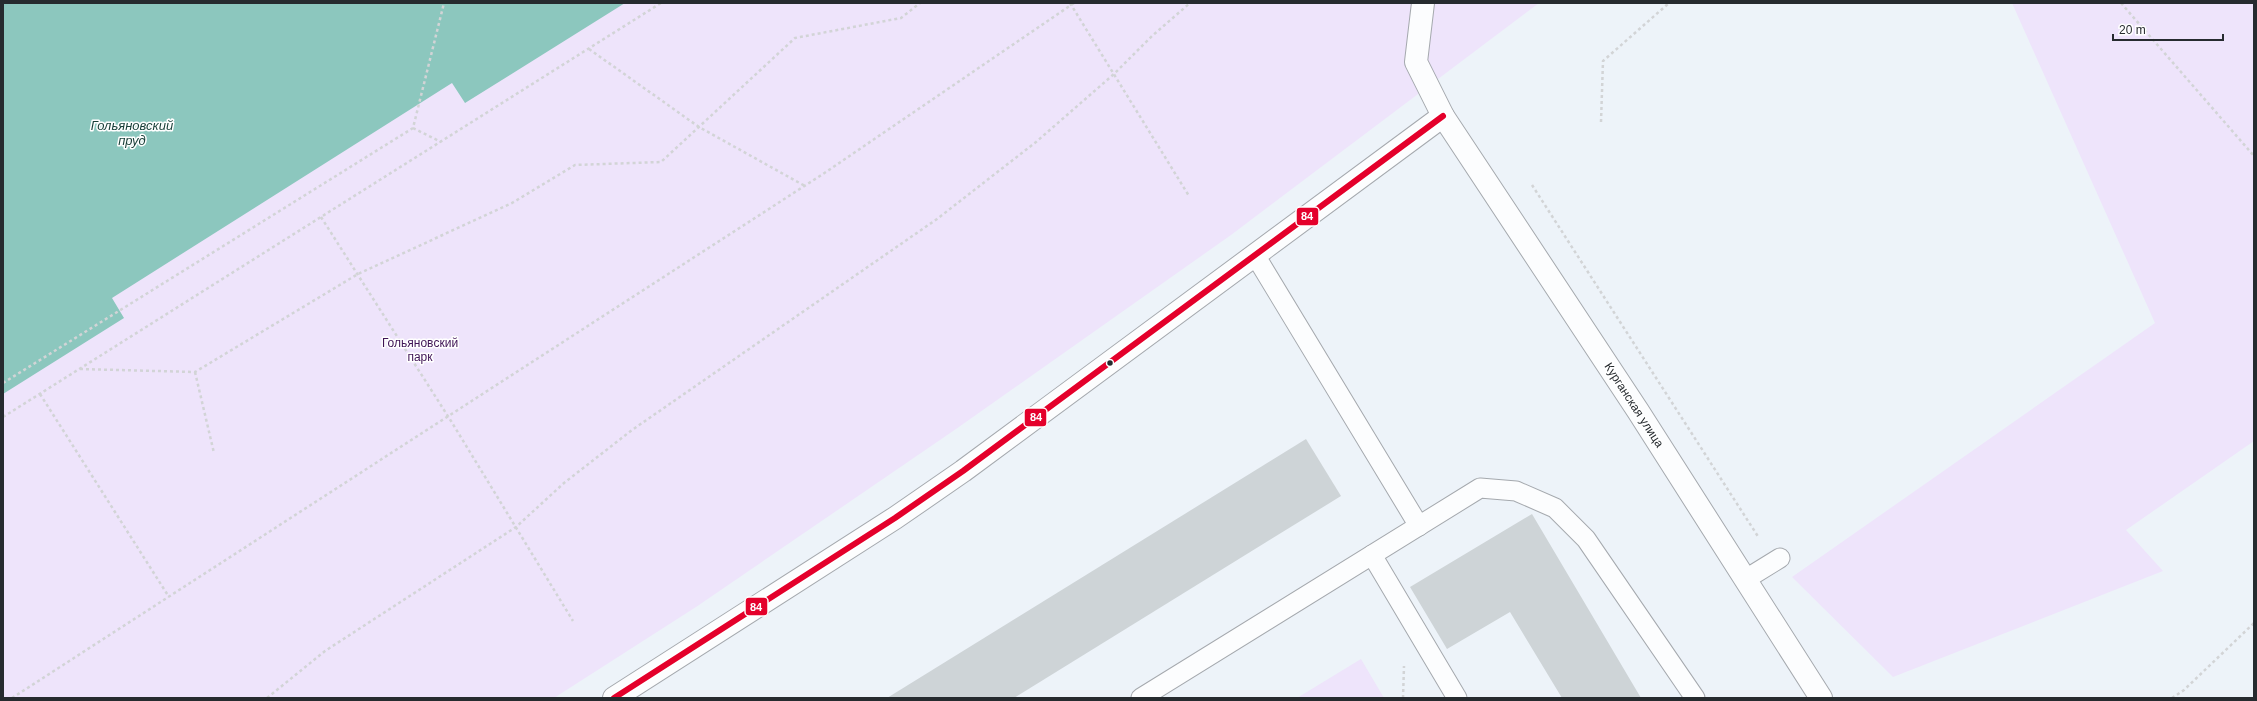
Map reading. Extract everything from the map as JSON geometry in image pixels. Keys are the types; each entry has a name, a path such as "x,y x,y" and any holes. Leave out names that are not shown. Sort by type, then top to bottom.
{"main road":[{"name":"Курганская улица","path":"1423,3 1416,62 1443,116 1514,221 1746,579 1821,698"},
{"path":"614,698 895,518 963,471 1443,116"}],"lane":[{"path":"1255,254 1419,526"},
{"path":"1141,698 1480,488 1516,491 1555,508 1586,539 1695,698"},
{"path":"1372,555 1456,698"},
{"path":"1746,579 1777,560"}],"path":[{"path":"3,383 413,128 444,3"},
{"path":"3,417 661,3"},
{"path":"80,369 195,372 358,274 512,203 575,165 661,162 795,38 901,18 920,3"},
{"path":"267,698 325,651 516,527 564,483 632,430 937,219 1036,142 1114,74 1152,36 1190,3"},
{"path":"1601,122 1603,61 1669,3"},
{"path":"2121,3 2254,156"},
{"path":"12,698 804,186 1072,4 1189,196"},
{"path":"589,49 699,127 804,186"},
{"path":"413,128 441,142"},
{"path":"1532,185 1777,560"},
{"path":"321,217 448,416 573,621"},
{"path":"195,372 214,453"},
{"path":"40,394 169,597"},
{"path":"2172,698 2184,690 2254,623"}],"green space":[{"name":"Гольяновcкий парк","path":"3,3 1539,3 1231,235 956,429 696,607 554,698 3,698"},
{"path":"2012,3 2254,3 2254,441 2126,530 2163,571 1893,677 1792,577 2155,323"},
{"path":"1361,659 1384,698 1297,698"}],"water":[{"name":"Гольяновский пруд","path":"3,3 625,3 465,103 452,83 112,298 124,318 3,394"}],"building":[{"path":"1306,439 1341,496 1014,698 887,698"},
{"path":"1532,514 1641,698 1562,698 1510,612 1447,649 1410,587"}],"transit line":[{"name":"84","path":"614,698 895,518 963,471 1443,116"}]}
